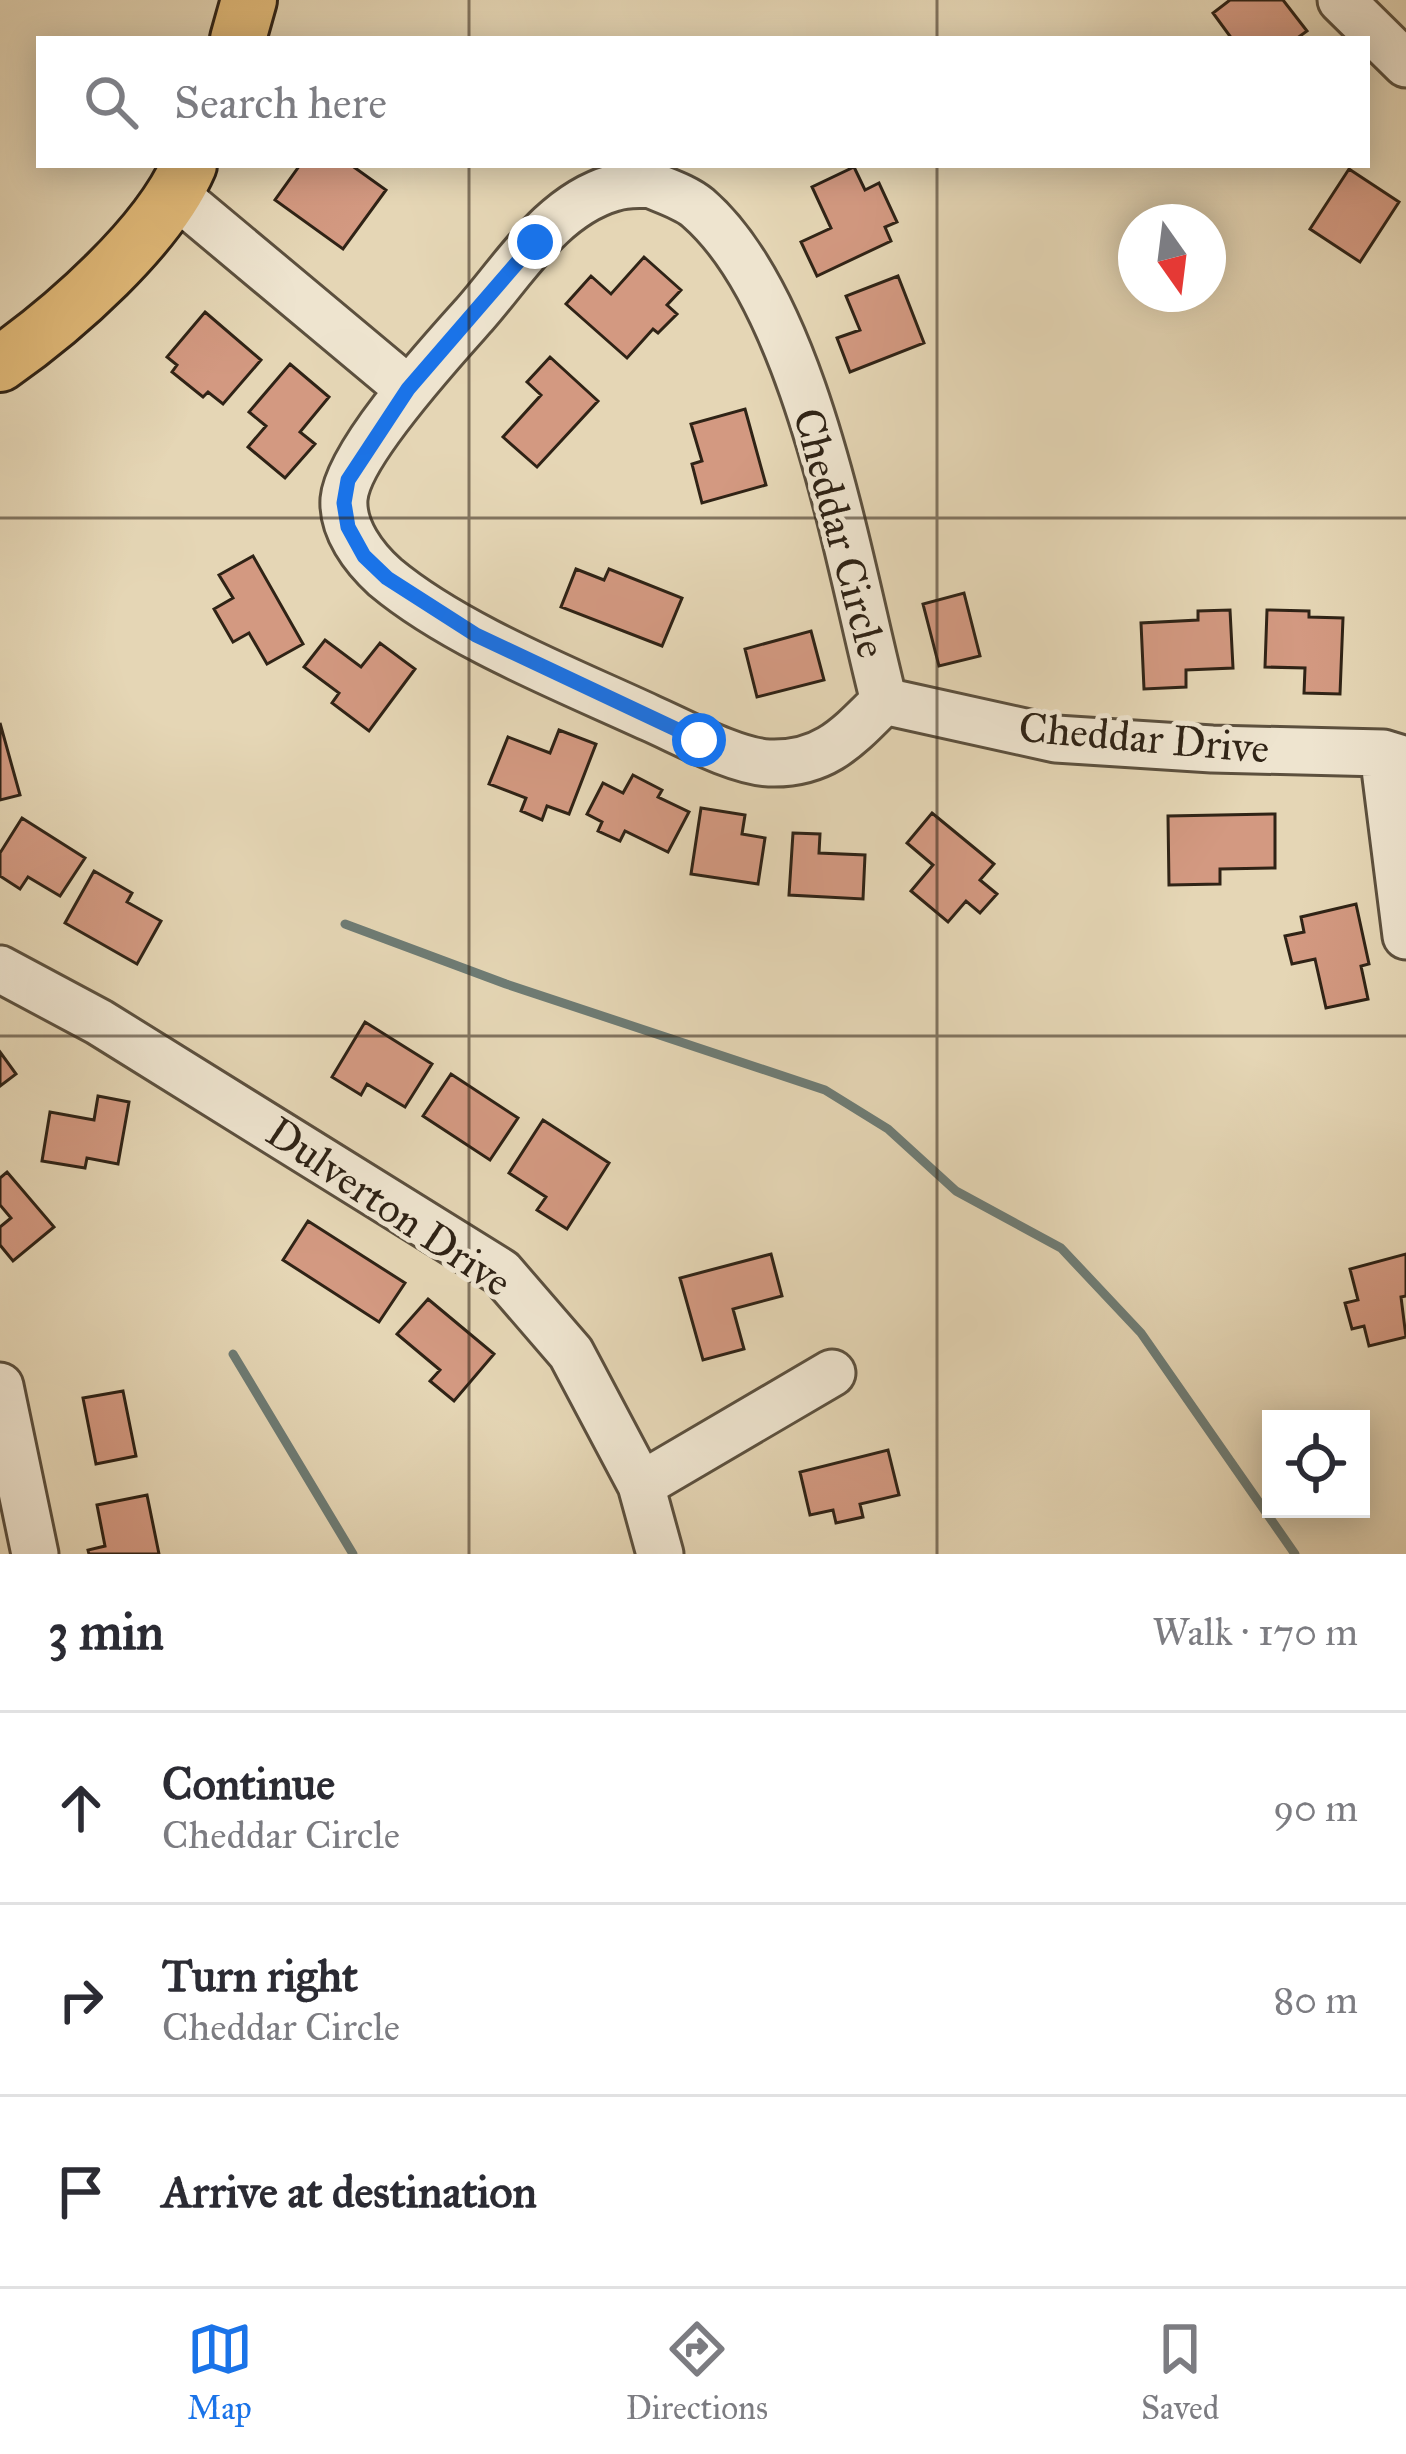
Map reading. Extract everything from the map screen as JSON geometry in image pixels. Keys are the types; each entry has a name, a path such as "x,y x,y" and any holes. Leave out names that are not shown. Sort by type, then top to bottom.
{"main road":[{"path":"239,36 249,0"},
{"path":"0,364 55,326 183,180"}],"street":[{"path":"1341,0 1406,64"},
{"path":"183,180 408,389"},
{"name":"Cheddar Circle","path":"649,184 695,205 724,236 764,296 802,385 884,701 840,745 804,761 764,763 699,740 494,644 387,578 364,556 348,527 344,503 348,480 408,389 535,242 577,205 614,187 649,184"},
{"name":"Cheddar Drive","path":"884,701 1056,739 1395,756"},
{"path":"1395,756 1406,937"},
{"name":"Dulverton Drive","path":"0,969 174,1067 501,1273 572,1353 641,1485 660,1554"},
{"path":"641,1485 832,1373"},
{"path":"0,1386 34,1554"}],"building":[{"path":"1230,0 1283,0 1307,31 1300,36 1230,36 1213,13"},
{"path":"298,168 355,168 386,190 343,249 275,200"},
{"path":"852,168 865,190 879,183 897,222 885,227 891,241 817,276 801,242 831,228 812,187"},
{"path":"1349,169 1399,202 1360,262 1310,229"},
{"path":"644,257 681,290 667,305 677,314 658,333 653,329 627,358 566,304 591,276 611,294"},
{"path":"898,276 924,343 850,372 837,338 860,330 846,296"},
{"path":"205,312 261,360 223,404 208,392 203,397 172,372 177,365 167,357"},
{"path":"550,357 598,401 537,467 503,437 541,395 527,382"},
{"path":"290,364 329,397 300,432 315,444 285,478 248,447 266,426 249,412"},
{"path":"745,409 766,485 702,503 692,464 702,461 691,424"},
{"path":"253,556 303,644 267,664 249,633 233,642 214,609 233,598 219,575"},
{"path":"576,569 604,580 609,569 682,598 662,646 561,607"},
{"path":"964,593 980,656 939,666 923,604"},
{"path":"1230,610 1233,668 1186,670 1186,687 1144,689 1141,623 1198,620 1198,611"},
{"path":"1267,610 1343,618 1340,694 1304,693 1305,668 1265,667"},
{"path":"811,631 824,680 757,697 745,649"},
{"path":"325,640 361,667 380,643 415,669 369,731 332,703 339,693 304,667"},
{"path":"0,723 20,795 0,800"},
{"path":"559,730 596,744 569,814 547,806 542,820 521,811 526,798 489,784 508,737 550,753"},
{"path":"633,775 662,790 658,797 689,812 668,852 625,831 620,841 598,831 602,822 587,814 603,783 623,793"},
{"path":"701,808 745,815 742,834 765,838 758,884 691,874"},
{"path":"932,813 994,864 980,880 997,894 980,913 966,901 948,922 911,891 933,865 907,843"},
{"path":"1275,814 1275,868 1220,869 1220,884 1169,885 1168,816"},
{"path":"22,818 85,858 60,896 28,877 20,889 0,876 0,853"},
{"path":"793,833 820,834 819,853 865,855 863,899 789,895"},
{"path":"94,871 132,893 127,902 161,921 137,964 65,923"},
{"path":"1356,904 1369,964 1361,966 1368,999 1326,1008 1315,959 1292,964 1285,936 1304,932 1301,917"},
{"path":"365,1022 432,1064 405,1107 367,1084 361,1095 332,1077"},
{"path":"0,1052 16,1074 0,1086"},
{"path":"451,1074 518,1118 490,1160 423,1116"},
{"path":"98,1096 129,1102 118,1164 87,1158 85,1168 42,1161 50,1112 94,1120"},
{"path":"543,1120 609,1163 567,1229 537,1210 546,1197 509,1173"},
{"path":"7,1172 54,1227 13,1261 0,1245 0,1227 11,1218 0,1205 0,1178"},
{"path":"308,1221 405,1283 379,1322 283,1260"},
{"path":"771,1254 782,1296 733,1309 744,1349 703,1360 680,1278"},
{"path":"1406,1254 1406,1296 1401,1297 1406,1337 1369,1346 1364,1326 1352,1329 1345,1303 1358,1300 1350,1269"},
{"path":"428,1299 494,1354 454,1401 430,1381 440,1370 397,1334"},
{"path":"123,1391 136,1456 96,1464 83,1398"},
{"path":"888,1450 899,1495 860,1504 863,1517 836,1523 833,1510 810,1515 800,1472"},
{"path":"147,1495 159,1554 89,1554 88,1550 105,1546 97,1505"}],"waterway":[{"path":"345,924 506,984 825,1090 888,1129 956,1191 1061,1248 1141,1333 1295,1554"},
{"path":"233,1354 353,1554"}],"route":[{"path":"535,242 408,389 348,480 344,503 348,527 364,556 387,578 476,635 699,740"}]}
